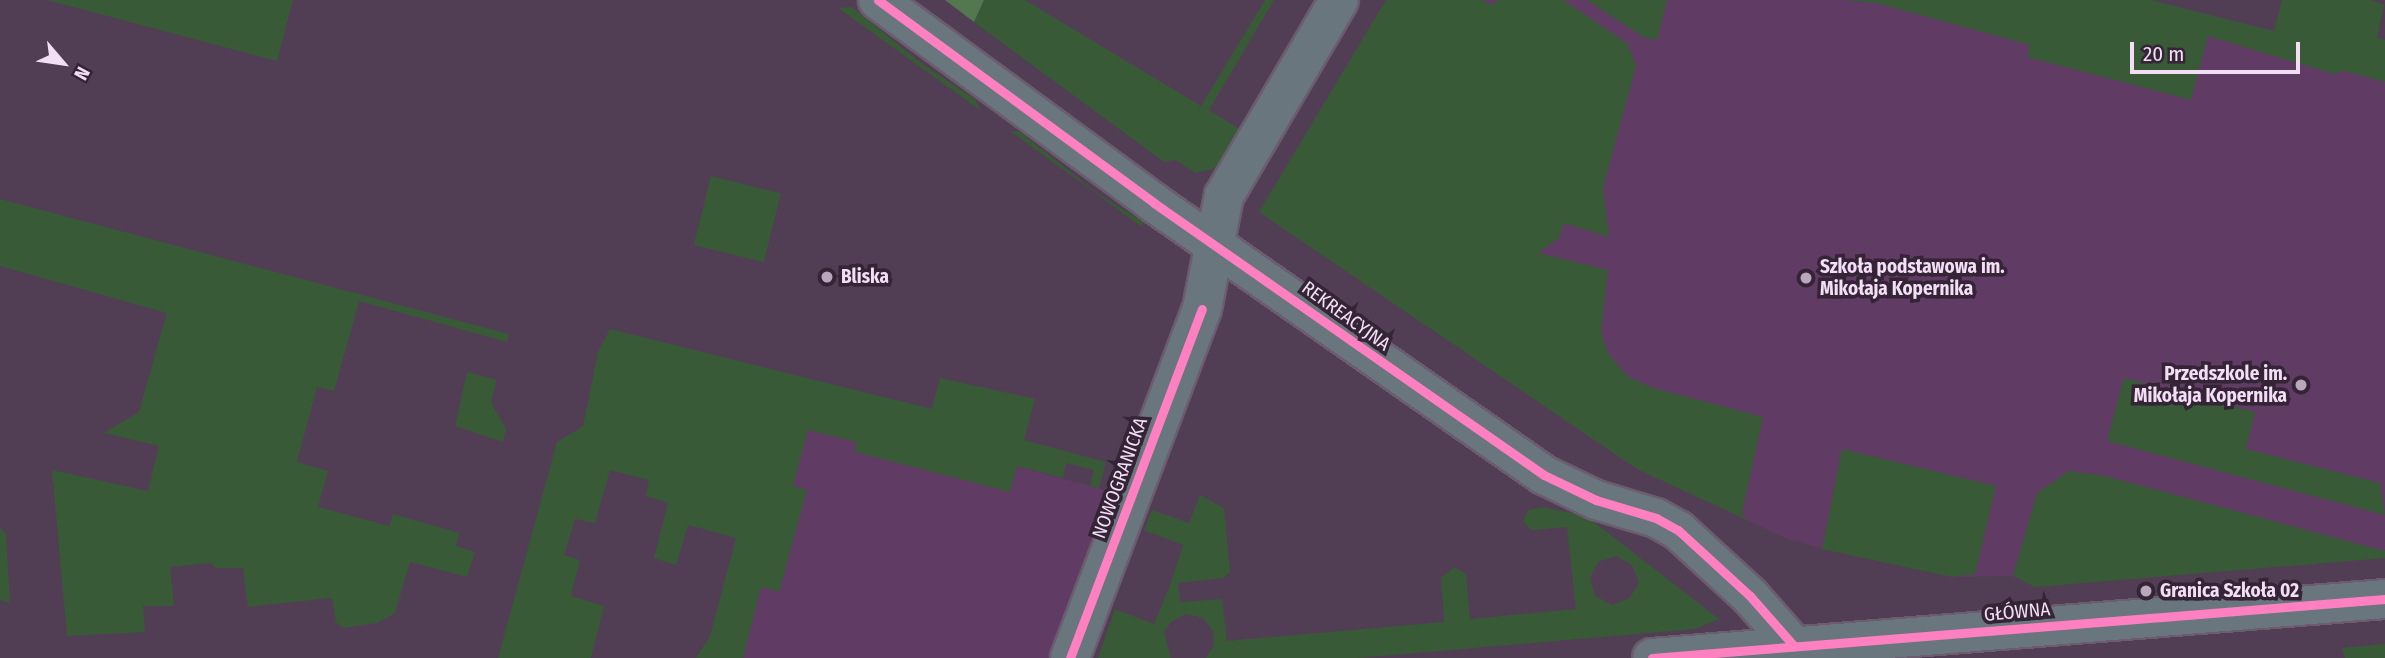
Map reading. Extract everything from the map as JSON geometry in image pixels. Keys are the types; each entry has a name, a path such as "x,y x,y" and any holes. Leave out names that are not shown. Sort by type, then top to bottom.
{"street":[{"name":"REKREACYJNA","path":"878,0 1214,244 1544,475 1596,499 1656,518 1678,530 1750,596 1794,646"},
{"name":"NOWOGRANICKA","path":"1070,658 1202,309 1228,186 1339,0"},
{"name":"GŁÓWNA","path":"1652,658 2385,599"}],"shaded area":[{"path":"1386,0 2151,0 2385,59 2385,558 2035,587 2013,576 1952,577 1792,541 1637,469 1259,212"},
{"path":"802,409 1113,492 1050,658 733,658"}],"green space":[{"path":"47,0 293,0 277,61"},
{"path":"945,0 984,0 974,22"},
{"path":"984,0 1025,0 1201,106 1265,0 1274,0 1209,110 1241,130 1217,168 1195,173 1176,160 1164,162 974,22"},
{"path":"1386,0 1480,0 1494,5 1497,0 1563,0 1627,43 1636,66 1603,188 1609,237 1564,223 1559,238 1538,253 1608,270 1601,332 1608,353 1627,376 1653,388 1763,417 1742,513 1747,520 1637,469 1259,212"},
{"path":"1587,0 1667,0 1657,40 1643,37"},
{"path":"1842,0 2151,0 2274,31 2282,0 2371,0 2384,5 2377,38 2385,40 2385,82 2345,71 2334,74 2208,36 2191,100 2027,57 2030,45 1876,3"},
{"path":"852,7 921,63 976,100 980,110 838,8"},
{"path":"1010,131 1020,132 1097,193 1144,222 1142,227"},
{"path":"711,176 781,193 764,262 694,245"},
{"path":"0,199 509,334 507,342 359,301 334,391 317,387 297,462 328,471 318,507 389,526 393,514 459,533 456,546 475,552 467,577 410,562 395,613 377,623 343,628 336,622 332,598 248,607 243,568 216,568 210,563 170,567 174,606 143,606 145,632 67,636 52,470 148,491 159,446 104,433 139,412 167,313 0,266"},
{"path":"610,329 932,409 940,378 1035,399 1024,440 1106,462 1099,488 1090,486 1094,470 1066,463 1063,478 1017,466 1010,492 855,452 856,442 808,430 793,486 807,490 779,592 761,587 743,658 696,658 710,636 736,538 688,525 676,565 654,558 668,503 646,496 649,480 610,470 595,523 575,519 564,555 580,560 571,596 604,606 591,658 498,658 557,442 583,426 598,352"},
{"path":"467,372 497,380 491,402 506,429 503,442 455,426"},
{"path":"2124,378 2255,412 2246,449 2380,483 2385,515 2107,441"},
{"path":"1842,449 1996,486 1975,574 1952,577 1822,549"},
{"path":"2069,471 2105,476 2385,551 2385,558 2035,587 2013,576 2037,493"},
{"path":"1200,495 1224,508 1230,572 1223,578 1178,583 1180,602 1222,599 1227,641 1444,622 1441,578 1455,567 1466,574 1470,619 1576,609 1567,527 1532,530 1523,522 1528,510 1542,507 1586,516 1719,619 1695,629 1358,658 1206,658 1214,645 1213,631 1203,618 1186,614 1171,622 1164,632 1171,658 1098,658 1115,609 1154,624 1170,585 1183,545 1144,530 1152,510 1189,523","holes":["1616,556 1632,565 1639,582 1630,598 1612,605 1595,596 1590,578 1598,562"]},
{"path":"0,528 6,534 10,603 0,600"},
{"path":"2385,644 2385,658 2345,658 2342,648"}],"cycle path":[{"path":"878,0 1154,203 1544,475 1596,500 1656,518 1678,530 1750,596 1794,646"},
{"path":"1070,658 1202,309"},
{"path":"1652,658 2385,599"}],"place":[{"name":"Bliska","path":"827,277"},
{"name":"Szkoła podstawowa im. Mikołaja Kopernika","path":"1806,278"},
{"name":"Przedszkole im. Mikołaja Kopernika","path":"2301,385"},
{"name":"Granica Szkoła 02","path":"2146,591"}]}
